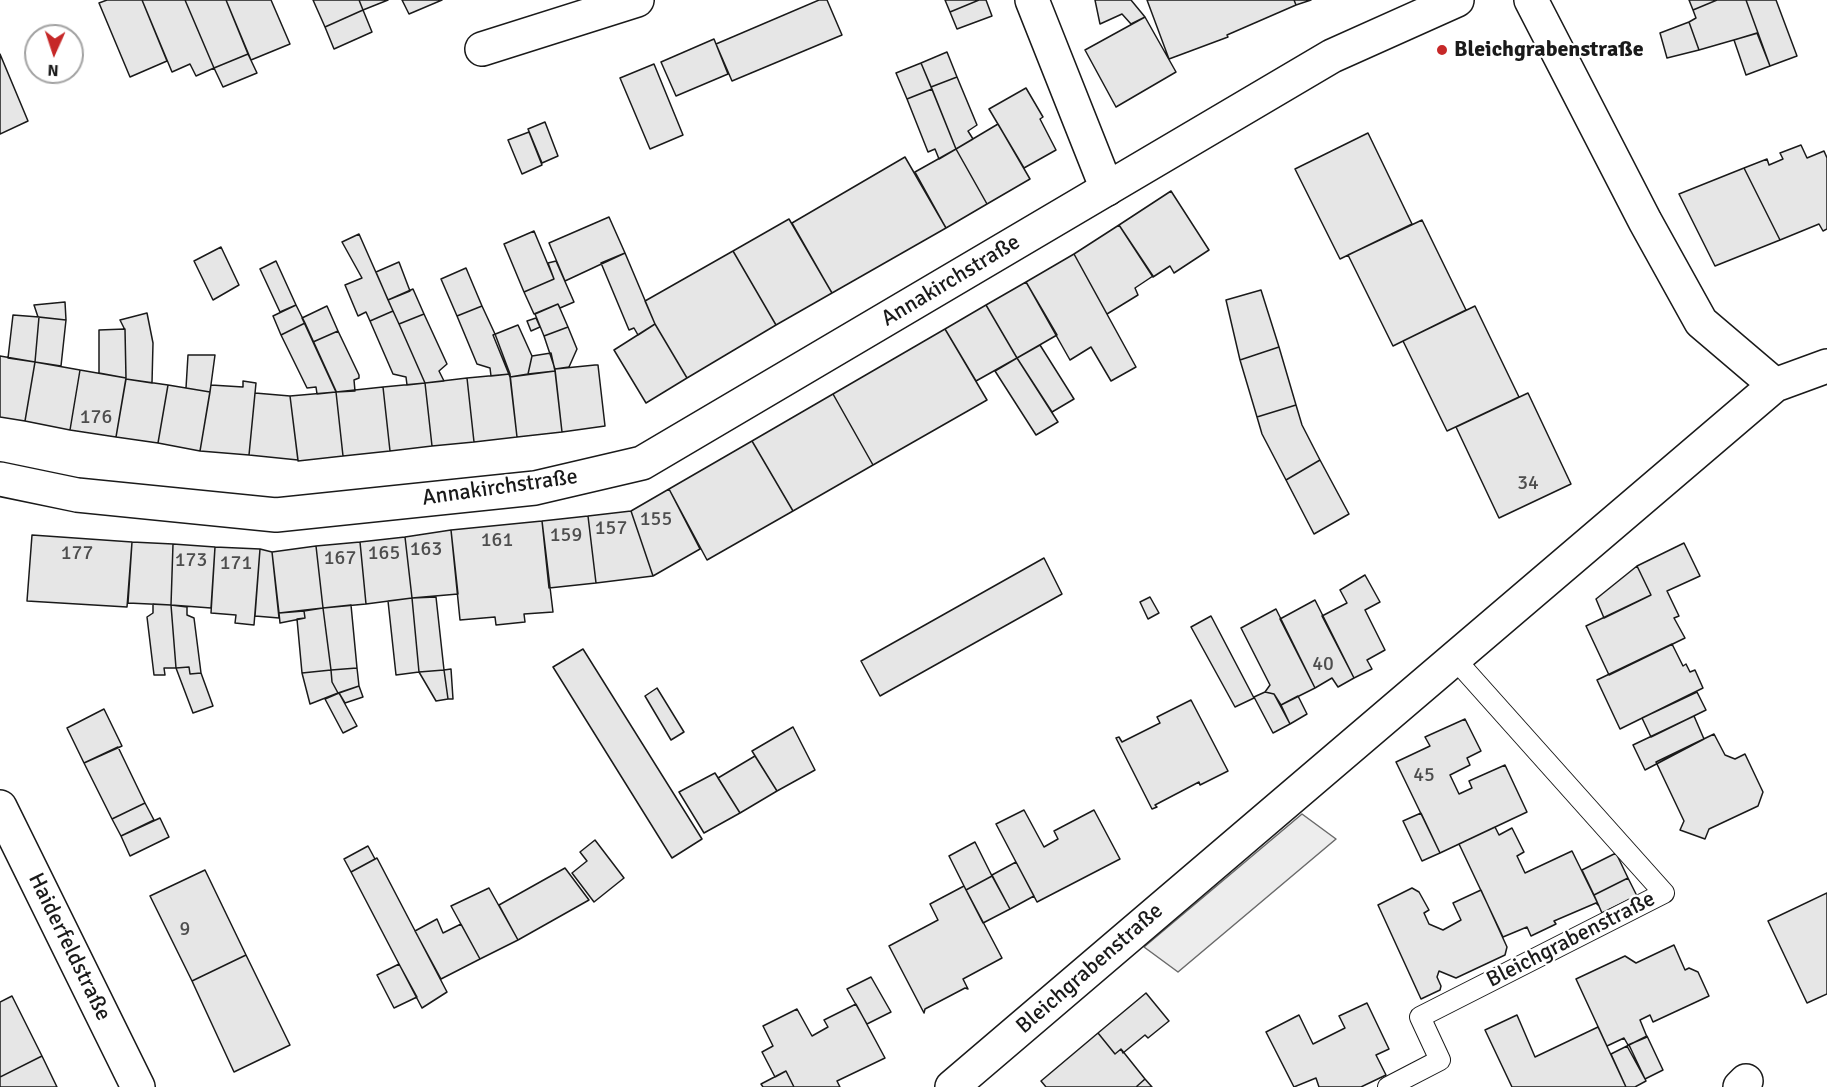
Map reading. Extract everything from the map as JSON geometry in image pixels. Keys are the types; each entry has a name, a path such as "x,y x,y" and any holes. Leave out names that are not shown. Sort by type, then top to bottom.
{"street":[{"path":"482,49 637,0"},
{"path":"1032,0 1107,189"},
{"name":"Annakirchstraße","path":"0,479 77,495 276,515 535,488 642,463 1332,56 1456,0"},
{"path":"1531,0 1645,221 1701,322 1775,385"},
{"name":"Bleichgrabenstraße","path":"970,1081 1454,658 1775,385 1827,366"},
{"name":"Haiderfeldstraße","path":"0,807 138,1087"}],"lane":[{"name":"Bleichgrabenstraße","path":"1388,1087 1440,1060 1420,1017 1664,893 1454,658"}],"shaded area":[{"path":"1302,814 1336,839 1178,972 1144,947"}],"building":[{"path":"107,0 142,0 167,61 130,77 99,3"},
{"path":"142,0 185,0 214,68 196,76 190,64 172,72"},
{"path":"185,0 226,0 248,54 214,68"},
{"path":"226,0 271,0 290,44 251,60"},
{"path":"313,0 359,0 363,10 325,27"},
{"path":"359,0 388,0 363,10"},
{"path":"402,0 442,0 409,14"},
{"path":"819,0 827,0 842,35 732,81 716,44"},
{"path":"945,0 979,0 950,12"},
{"path":"979,0 986,0 992,16 957,29 950,12"},
{"path":"1095,0 1131,0 1145,17 1131,24 1122,14 1100,24"},
{"path":"1147,0 1294,0 1296,5 1227,35 1228,37 1169,59"},
{"path":"1294,0 1311,0 1296,5"},
{"path":"1689,0 1717,0 1693,10"},
{"path":"1717,0 1746,0 1758,33 1699,50 1689,22 1696,18 1693,10"},
{"path":"1746,0 1776,0 1797,56 1770,66"},
{"path":"363,10 372,32 334,49 325,27"},
{"path":"1145,17 1176,72 1116,107 1085,50"},
{"path":"1689,22 1699,50 1667,58 1660,33"},
{"path":"1757,33 1770,66 1746,75 1734,40"},
{"path":"714,39 728,74 676,96 661,62"},
{"path":"947,52 957,77 931,87 921,63"},
{"path":"0,54 28,121 0,134"},
{"path":"248,54 257,73 223,87 214,68"},
{"path":"921,63 932,89 907,99 896,73"},
{"path":"654,64 683,135 650,149 620,78"},
{"path":"957,77 977,125 968,131 973,139 956,149 931,87"},
{"path":"1026,88 1043,117 1040,119 1056,150 1024,168 989,109"},
{"path":"932,89 956,149 939,159 935,149 928,152 907,99"},
{"path":"545,122 558,156 542,163 528,129"},
{"path":"998,124 1030,179 987,204 956,149"},
{"path":"529,132 542,165 522,174 508,140"},
{"path":"1368,133 1412,224 1340,259 1295,169"},
{"path":"1801,145 1807,158 1824,151 1827,158 1827,229 1823,231 1819,224 1780,240 1744,168 1767,159 1769,165 1783,159 1780,153"},
{"path":"956,149 987,204 946,228 915,172"},
{"path":"905,157 946,228 832,293 792,223"},
{"path":"1744,168 1780,240 1715,266 1679,194"},
{"path":"1171,191 1209,250 1174,273 1170,266 1153,277 1119,225"},
{"path":"609,217 625,253 565,281 549,243"},
{"path":"789,219 832,293 776,325 733,251"},
{"path":"1422,220 1466,310 1393,346 1348,255"},
{"path":"1119,225 1153,276 1135,288 1138,295 1107,314 1074,254"},
{"path":"534,231 554,279 524,292 504,244"},
{"path":"359,234 393,311 370,321 366,312 358,316 345,285 362,278 342,242"},
{"path":"221,247 239,285 213,300 194,261"},
{"path":"733,251 776,325 687,378 655,324 645,301"},
{"path":"625,253 655,324 638,335 634,328 629,330 601,263"},
{"path":"1074,254 1136,367 1111,381 1091,347 1070,360 1026,282"},
{"path":"276,261 296,305 280,312 260,269"},
{"path":"556,261 574,302 560,308 558,304 534,314 524,292 554,279 548,263"},
{"path":"399,262 410,291 388,300 376,272"},
{"path":"466,268 482,306 457,316 441,279"},
{"path":"1026,282 1057,335 1017,358 986,305"},
{"path":"413,289 424,314 399,324 388,300"},
{"path":"1261,290 1279,347 1240,360 1226,300"},
{"path":"65,302 66,320 38,317 34,305"},
{"path":"558,304 568,327 544,336 535,314"},
{"path":"296,305 305,323 281,335 273,316"},
{"path":"986,305 1017,358 976,381 945,329"},
{"path":"327,306 338,331 313,342 302,318"},
{"path":"482,306 510,374 491,376 490,368 477,364 457,316"},
{"path":"1475,306 1519,397 1447,431 1403,341"},
{"path":"393,311 425,383 407,385 406,377 393,374 370,321"},
{"path":"147,313 153,343 152,383 126,379 125,330 120,320"},
{"path":"424,314 447,364 439,371 444,381 425,383 399,324"},
{"path":"13,315 39,317 35,362 8,358"},
{"path":"39,317 66,320 61,366 35,362"},
{"path":"536,318 540,327 531,331 527,321"},
{"path":"305,323 336,392 317,394 316,387 307,388 281,335"},
{"path":"655,324 687,378 646,403 614,350"},
{"path":"518,325 532,356 528,374 510,377 493,335"},
{"path":"568,327 577,349 569,367 555,369 544,336"},
{"path":"125,329 126,378 99,373 99,330"},
{"path":"945,329 987,400 873,465 833,394"},
{"path":"338,331 359,375 359,378 354,380 355,391 336,392 313,342"},
{"path":"1040,345 1074,399 1052,412 1017,358"},
{"path":"1279,347 1296,405 1257,417 1240,360"},
{"path":"551,353 555,371 528,374 532,356"},
{"path":"188,355 215,355 210,392 186,388"},
{"path":"0,356 35,362 25,421 0,417"},
{"path":"1017,358 1058,422 1036,435 995,371"},
{"path":"35,362 80,370 70,430 25,421"},
{"path":"598,365 605,426 562,432 555,369"},
{"path":"80,370 126,378 116,437 70,430"},
{"path":"555,371 562,432 517,437 510,377"},
{"path":"510,374 517,437 474,442 467,378"},
{"path":"467,378 474,442 432,446 425,383"},
{"path":"126,379 168,385 158,443 116,437"},
{"path":"243,381 256,383 249,455 200,451 211,385 243,387"},
{"path":"425,383 432,446 390,451 383,387"},
{"path":"168,385 210,392 200,451 158,443"},
{"path":"383,387 390,451 343,456 336,392"},
{"path":"336,392 343,456 298,461 290,396"},
{"path":"255,393 290,396 298,460 249,455"},
{"path":"1528,393 1571,484 1499,518 1456,427"},
{"path":"833,394 873,465 793,511 752,441"},
{"path":"1296,405 1302,425 1320,460 1286,480 1262,434 1257,417"},
{"path":"752,441 793,511 707,560 669,489"},
{"path":"1320,460 1349,514 1314,534 1286,480"},
{"path":"669,489 700,549 653,576 631,511"},
{"path":"631,511 653,576 596,583 588,516"},
{"path":"588,516 596,583 549,588 542,521"},
{"path":"542,521 553,612 524,614 525,622 496,625 495,617 460,620 451,530"},
{"path":"451,530 458,594 412,598 405,537"},
{"path":"32,535 132,542 127,607 27,601"},
{"path":"405,537 412,598 366,604 360,542"},
{"path":"132,542 173,544 171,605 128,603"},
{"path":"360,542 366,604 323,608 316,546"},
{"path":"1684,543 1700,576 1667,591 1679,616 1674,618 1685,638 1609,675 1586,626 1651,595 1637,566"},
{"path":"173,544 215,547 211,608 171,605"},
{"path":"316,546 323,608 279,613 272,552"},
{"path":"215,547 260,549 254,625 235,623 236,615 211,613"},
{"path":"260,549 272,552 279,618 255,616"},
{"path":"1044,558 1062,594 880,696 861,661"},
{"path":"1637,566 1651,595 1604,618 1596,599"},
{"path":"1365,575 1380,602 1365,610 1385,650 1367,660 1372,669 1354,678 1322,616 1347,603 1340,590"},
{"path":"436,597 444,670 419,672 412,598"},
{"path":"1150,597 1159,613 1148,619 1140,602"},
{"path":"412,598 419,672 396,675 388,601"},
{"path":"1315,600 1354,678 1338,687 1332,678 1315,688 1280,619"},
{"path":"153,604 171,605 176,668 164,668 165,675 154,675 147,617 153,613"},
{"path":"171,605 187,607 187,615 194,618 201,673 190,674 189,667 176,668"},
{"path":"351,605 357,668 331,670 323,608"},
{"path":"323,608 331,670 302,673 297,619 305,618 304,611"},
{"path":"1276,609 1315,688 1281,705 1274,694 1265,692 1270,685 1241,628"},
{"path":"304,611 305,618 280,623 279,613"},
{"path":"1211,616 1254,698 1235,707 1191,627"},
{"path":"1672,644 1683,666 1686,664 1690,672 1695,670 1703,688 1620,729 1597,680"},
{"path":"583,649 702,839 672,858 553,667"},
{"path":"189,667 190,674 201,673 213,706 193,713 176,668"},
{"path":"357,668 359,686 338,693 332,682 331,670"},
{"path":"451,669 453,699 448,699 444,670"},
{"path":"331,670 332,682 338,693 310,704 302,673"},
{"path":"444,670 448,699 436,701 419,672"},
{"path":"359,686 363,697 345,703 339,693"},
{"path":"657,688 684,732 671,740 645,696"},
{"path":"1265,692 1274,694 1290,724 1273,733 1254,697"},
{"path":"1697,692 1706,710 1651,737 1642,718"},
{"path":"339,693 357,726 343,733 325,699"},
{"path":"1298,696 1307,714 1290,724 1281,705"},
{"path":"1191,700 1228,771 1200,785 1199,782 1155,805 1157,807 1152,809 1116,738 1119,737 1122,742 1160,723 1157,717"},
{"path":"104,709 122,746 84,763 67,728"},
{"path":"1694,716 1704,739 1645,770 1633,745"},
{"path":"1465,719 1481,751 1467,758 1470,765 1450,775 1459,794 1472,788 1469,781 1505,765 1527,812 1440,853 1396,762 1430,746 1425,737"},
{"path":"793,727 815,770 777,791 752,751"},
{"path":"1714,734 1725,755 1735,759 1745,754 1763,792 1758,806 1709,829 1705,839 1680,830 1684,821 1656,762"},
{"path":"118,747 145,803 112,819 84,763"},
{"path":"755,756 777,791 740,813 718,778"},
{"path":"715,773 740,813 704,833 679,792"},
{"path":"145,803 154,820 121,836 112,819"},
{"path":"1024,810 1044,847 1058,839 1054,831 1094,810 1120,859 1037,902 996,824"},
{"path":"1421,813 1440,853 1422,861 1403,821"},
{"path":"160,818 169,837 130,856 121,836"},
{"path":"1495,827 1499,835 1512,828 1524,852 1517,856 1525,873 1572,851 1599,906 1596,903 1554,921 1556,924 1531,936 1527,927 1503,937 1459,844"},
{"path":"595,840 624,878 594,902 572,873 587,861 580,852"},
{"path":"975,842 992,876 966,890 949,856"},
{"path":"368,846 375,859 351,872 344,859"},
{"path":"1616,853 1628,878 1594,895 1582,870"},
{"path":"377,858 447,992 422,1008 351,872"},
{"path":"1016,862 1034,896 1010,909 992,875"},
{"path":"565,868 589,900 518,940 499,905"},
{"path":"205,870 246,955 192,981 150,896"},
{"path":"992,876 1010,909 983,923 966,890"},
{"path":"1628,878 1637,896 1602,913 1594,895"},
{"path":"964,886 1002,958 963,979 968,989 965,988 925,1009 924,1013 889,946 938,920 930,904"},
{"path":"489,888 518,940 480,959 451,906"},
{"path":"1412,888 1419,892 1429,910 1424,913 1429,924 1443,930 1461,920 1453,903 1481,890 1507,947 1505,955 1456,978 1439,971 1437,977 1441,986 1440,990 1421,999 1378,905"},
{"path":"1827,893 1827,994 1807,1003 1768,921"},
{"path":"437,919 443,933 461,924 480,959 441,979 415,931"},
{"path":"1674,945 1685,970 1689,968 1698,972 1709,996 1653,1022 1650,1015 1640,1020 1647,1037 1628,1045 1624,1038 1607,1046 1576,979 1625,956 1636,963"},
{"path":"246,955 290,1045 234,1072 192,981"},
{"path":"399,964 417,997 394,1008 377,975"},
{"path":"871,977 891,1012 867,1024 847,989"},
{"path":"1146,993 1169,1021 1148,1038 1145,1035 1123,1053 1121,1049 1115,1054 1098,1033"},
{"path":"12,996 42,1056 0,1077 0,1002"},
{"path":"1367,1003 1389,1049 1376,1055 1386,1075 1361,1087 1319,1087 1316,1078 1294,1087 1266,1032 1299,1015 1313,1044 1345,1028 1339,1016"},
{"path":"856,1004 885,1058 837,1081 840,1087 794,1087 786,1071 775,1077 762,1052 773,1046 763,1026 797,1009 812,1036 828,1027 824,1020"},
{"path":"1517,1015 1535,1057 1598,1027 1626,1087 1512,1087 1485,1030"},
{"path":"1098,1033 1115,1054 1121,1049 1145,1079 1136,1087 1046,1087 1041,1081"},
{"path":"1647,1036 1663,1070 1645,1079 1627,1046"},
{"path":"1629,1045 1646,1081 1635,1087 1626,1087 1611,1054"},
{"path":"42,1056 57,1087 0,1087 0,1077"},
{"path":"786,1071 794,1087 763,1087 761,1084"},
{"path":"1145,1079 1152,1087 1136,1087"}],"place":[{"name":"Bleichgrabenstraße","path":"1442,50"}]}
